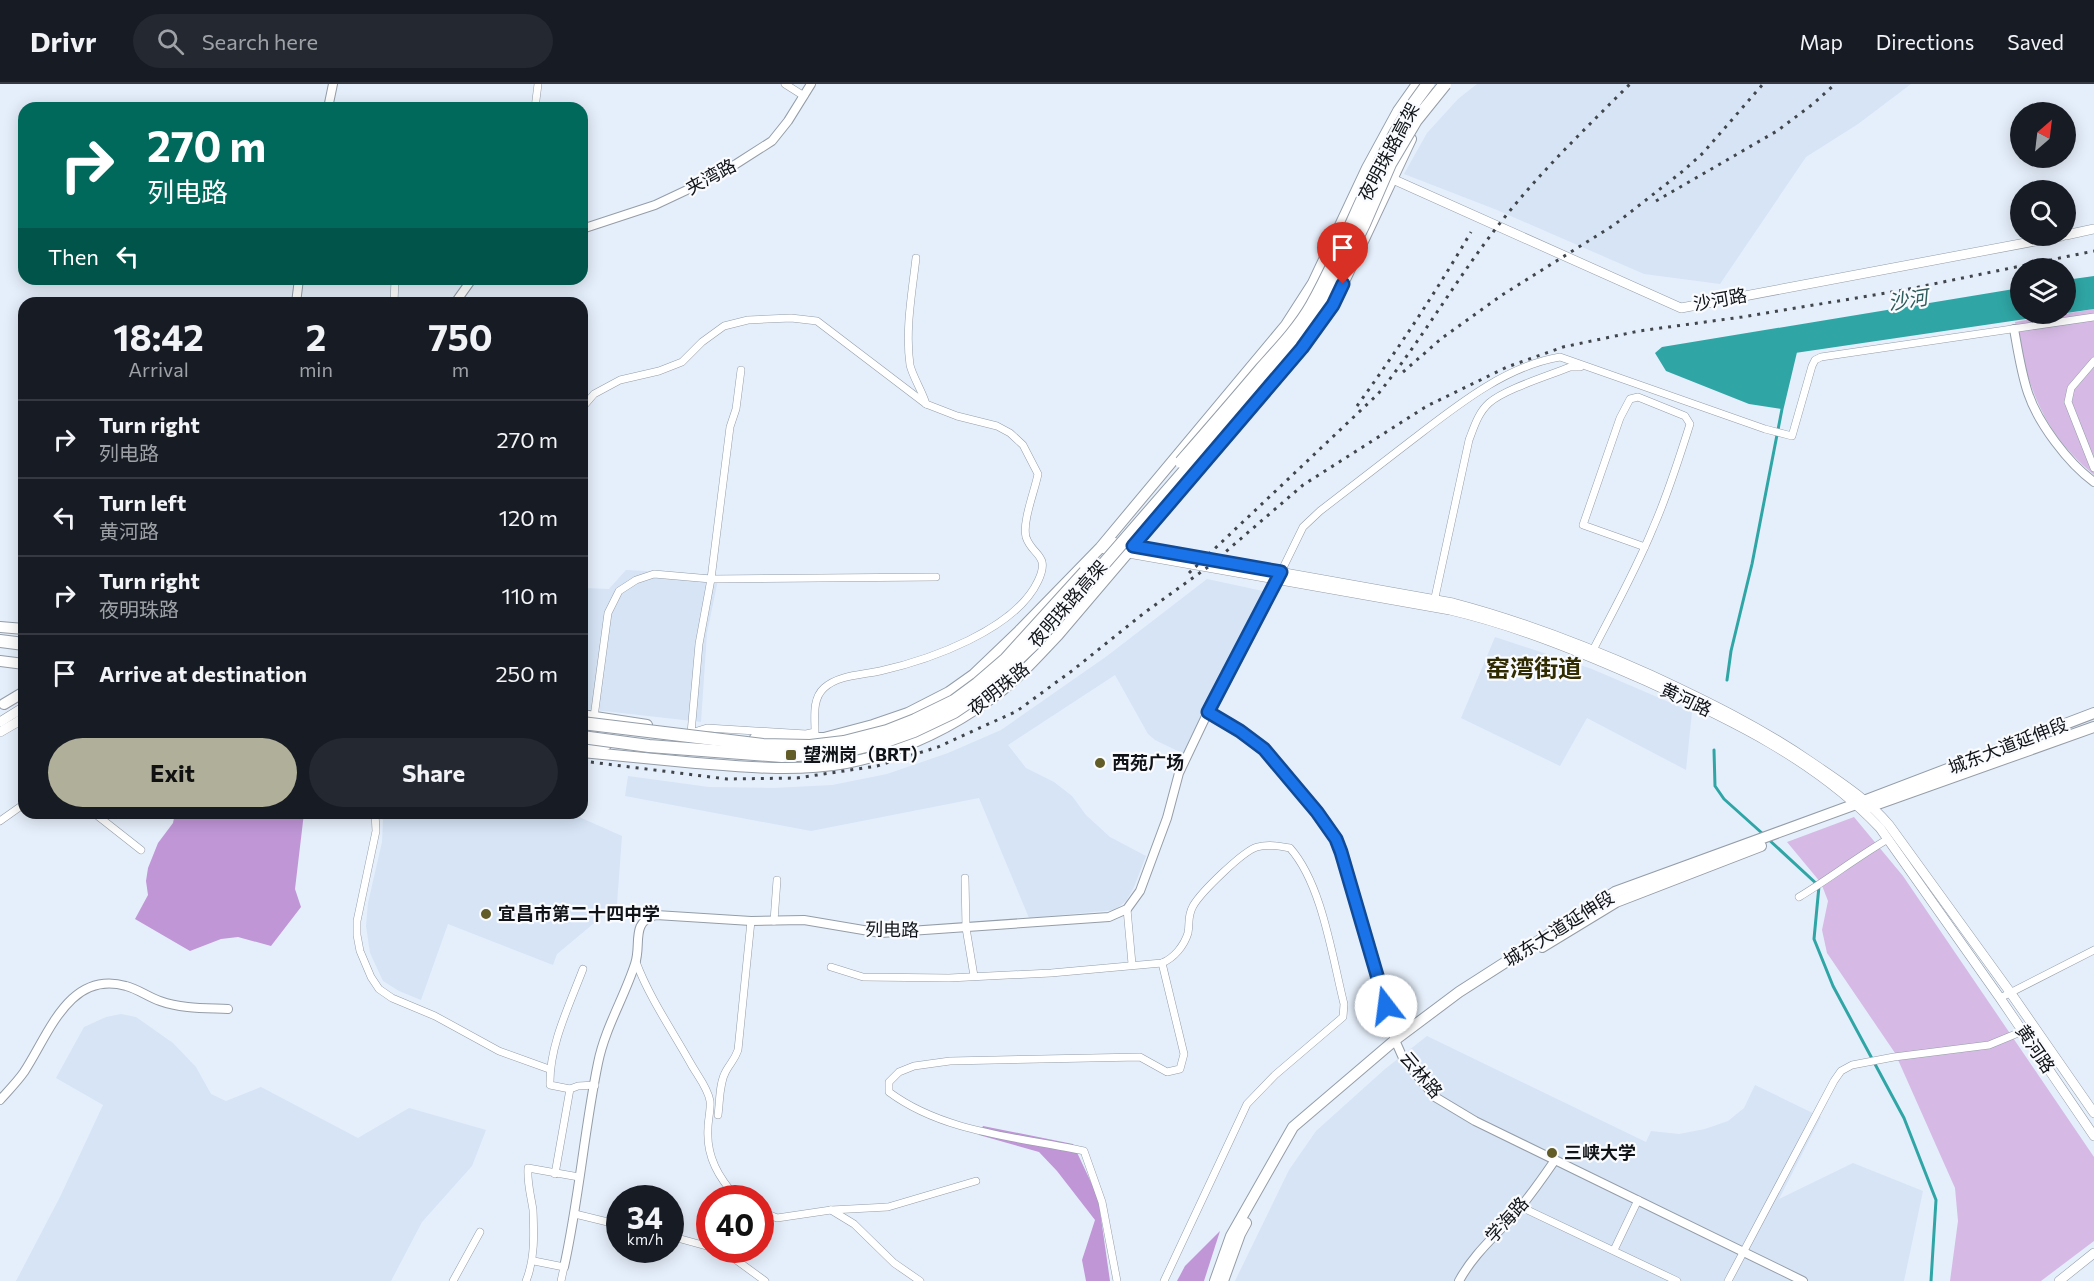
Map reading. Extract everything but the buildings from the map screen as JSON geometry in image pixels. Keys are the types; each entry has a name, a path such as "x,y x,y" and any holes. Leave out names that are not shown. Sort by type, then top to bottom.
{"highway":[{"name":"夜明珠路高架","path":"588,724 763,745 810,746 844,742 897,727 954,701 977,684 1006,659 1110,546 1304,316 1342,249 1370,182 1394,136 1414,102 1428,84"},
{"name":"夜明珠路高架","path":"588,738 649,746 782,756 842,752 914,731 954,712 982,693 1036,642 1301,338 1328,300 1390,164 1416,120 1445,84"},
{"path":"0,641 18,643"}],"main road":[{"name":"夜明珠路","path":"588,716 691,733 764,739 824,738 908,713 949,692 973,675 1103,544 1286,325 1313,283 1367,168 1398,111 1417,84"},
{"name":"夜明珠路","path":"588,753 762,769 846,763 890,752 927,736 967,716 1001,691 1023,672 1058,635 1302,348 1333,305 1422,120 1452,84"},
{"name":"沙河路","path":"1367,168 1681,308 2010,245"},
{"name":"沙河路","path":"2076,233 2094,230"},
{"name":"黄河路","path":"1103,544 1433,603 1591,653 1708,701 1765,732 1889,825 2094,1113"},
{"path":"0,627 18,628"},
{"path":"0,661 18,663"},
{"path":"2,706 18,696"},
{"path":"0,719 18,708"},
{"name":"城东大道延伸段","path":"1215,1281 1231,1236 1293,1127 1396,1042 1467,993 1616,902 2094,713"},
{"path":"0,732 18,723"},
{"name":"城东大道延伸段","path":"1864,805 2094,727"},
{"path":"588,744 649,746"},
{"name":"黄河路","path":"1864,805 2024,1031 2094,1136"},
{"name":"城东大道延伸段","path":"1222,1281 1240,1234 1299,1130 1396,1042"},
{"path":"2059,1281 2090,1260 2094,1253"}],"street":[{"path":"328,102 333,84"},
{"path":"536,102 538,84"},
{"path":"785,84 804,96"},
{"name":"夹湾路","path":"588,228 655,205 706,182 772,141 811,84"},
{"path":"916,258 909,334 910,368 921,388 926,404"},
{"path":"1132,964 1127,909 1137,897 1144,882 1167,818 1179,773 1303,528 1314,516 1456,407 1490,384 1546,360 1560,357 1792,436 1812,366 1815,360 1821,357 2094,317"},
{"path":"588,401 594,394 620,380 659,371 682,362 702,342 724,326 748,320 791,318 818,321 926,404 957,416 997,426 1023,445 1038,474 1027,519 1026,538 1040,557 1043,567 1038,582 1027,599 983,633 947,651 882,670 842,678 824,688 816,700 815,732 806,734 706,728 691,733 699,644 711,579 730,427 736,409 741,370"},
{"path":"2014,329 2021,369 2029,396 2046,428 2070,460 2094,482"},
{"path":"2094,361 2071,388 2068,402 2094,468"},
{"path":"1433,603 1469,440 1476,418 1489,403 1508,392 1570,367 1585,367"},
{"path":"1591,653 1644,547 1672,480 1690,424 1685,416 1638,398 1630,399 1620,418 1583,525 1644,547"},
{"path":"594,717 608,613 619,591 636,580 654,574 711,579 936,577"},
{"name":"云林路","path":"1208,712 1264,749 1310,803 1336,839 1396,1042 1403,1058 1435,1097 1475,1121 1803,1281"},
{"path":"0,821 18,808"},
{"path":"102,819 141,850"},
{"path":"375,819 376,831 357,921 357,936 360,951 379,989 392,998 435,1016 500,1051 549,1069"},
{"path":"1799,897 1888,839"},
{"path":"831,967 862,977 949,978 1051,974 1132,964 1162,963 1173,958 1188,932 1188,917 1193,906 1204,891 1237,861 1255,848 1272,845 1290,848 1299,858 1316,892 1344,1004 1343,1017 1275,1075 1247,1104 1164,1281"},
{"path":"965,878 966,927 974,976"},
{"path":"774,921 777,880"},
{"name":"列电路","path":"564,1267 606,1032 636,962 640,927 646,918 656,915 751,921 804,920 881,933 1109,917 1127,909"},
{"path":"718,1115 721,1087 726,1071 734,1063 738,1050 751,921"},
{"path":"2000,998 2094,950"},
{"path":"636,962 658,1010 685,1053 710,1101 707,1130 709,1151 721,1180 725,1185"},
{"path":"1117,1281 1102,1202 1084,1151 1001,1136 922,1112 889,1092 889,1082 899,1072 914,1066 950,1061 1140,1057 1167,1072 1180,1069 1184,1054 1162,963"},
{"path":"583,969 554,1048 549,1069 550,1085 570,1089 595,1085"},
{"path":"0,1100 23,1074 66,1003 89,986 108,982 128,986 160,1001 192,1008 228,1009"},
{"path":"1728,1281 1841,1071 1852,1065 1894,1057 1989,1045 2024,1031"},
{"path":"555,1173 570,1089"},
{"name":"学海路","path":"1459,1281 1469,1263 1521,1207 1556,1160"},
{"path":"526,1281 534,1261 528,1168 579,1178"},
{"path":"774,1217 831,1210 888,1207 976,1181"},
{"path":"1614,1250 1638,1200"},
{"path":"1521,1207 1677,1281"},
{"path":"831,1210 854,1224 894,1263 920,1281"},
{"path":"575,1214 606,1221"},
{"path":"453,1281 480,1232"},
{"path":"534,1261 564,1267 561,1281"},
{"path":"741,1263 765,1281"}],"shaded area":[{"path":"1477,84 1911,84 1858,124 1806,157 1720,284 1644,274 1497,210 1404,174 1427,133 1458,99"},
{"path":"2094,276 2094,309 2076,312 2076,279"},
{"path":"2010,290 2010,321 1795,353 1782,409 1749,404 1666,371 1655,353 1662,347"},
{"path":"2094,309 2094,475 2061,442 2049,424 2025,367 2015,324 2076,324 2076,312"},
{"path":"626,570 719,575 707,633 701,722 588,709 588,588 609,589"},
{"path":"1207,579 1263,591 1184,754 1155,740 1148,734 1115,675 1008,745 1026,768 1054,782 1072,796 1086,815 1110,837 1146,856 1126,901 1115,910 1029,918 979,798 811,831 625,796 628,776 709,787 773,788 832,785 887,774 948,753 1001,730 1107,656"},
{"path":"1495,637 1592,669 1692,712 1686,770 1587,718 1560,766 1461,718"},
{"path":"1854,817 1903,876 2094,1157 2094,1241 2041,1281 1950,1281 1958,1221 1955,1188 1895,1053 1827,953 1822,930 1828,901 1821,883 1787,842"},
{"path":"174,819 303,819 295,889 301,907 271,946 238,937 221,939 190,951 135,919 148,895 146,881 148,868 158,843"},
{"name":"宜昌市第二十四中学","path":"584,819 622,836 617,904 557,954 553,965 448,924 421,1000 383,981 370,953 366,926 368,903 382,842 383,820"},
{"path":"121,1014 136,1017 173,1043 196,1067 211,1094 226,1101 261,1087 358,1138 409,1108 486,1130 472,1166 422,1222 391,1281 16,1281 60,1197 103,1105 56,1078 84,1027 106,1017"},
{"name":"三峡大学","path":"1427,1036 1646,1142 1651,1131 1679,1134 1705,1129 1728,1121 1744,1108 1755,1085 1821,1117 1779,1199 1853,1163 1923,1191 1904,1281 1235,1281 1289,1170 1316,1131 1385,1069"},
{"path":"983,1126 1073,1144 1098,1197 1110,1281 1086,1281 1082,1260 1095,1220 1057,1171 1039,1152 979,1135"},
{"path":"1220,1231 1204,1281 1177,1281 1185,1266"}],"waterway":[{"path":"1727,680 1731,651 1752,564 1782,409 1796,350"},
{"path":"1714,750 1715,786 1724,799 1763,834"},
{"path":"1767,838 1819,886 1814,939 1833,986 1904,1118 1936,1200 1931,1281"}],"railway":[{"path":"1189,573 1378,394 1512,208 1561,153 1630,84"},
{"path":"1403,372 1442,338 1502,295 1614,225 1683,171 1703,153 1763,84"},
{"path":"1656,201 1777,131 1835,84"},
{"path":"1357,406 1416,320 1471,232"},
{"path":"588,762 727,779 797,778 877,766 938,747 1017,711 1208,567 1303,485 1427,406 1507,367 1563,347 1639,331 1742,317 1904,290 2094,251"}],"place":[{"name":"望洲岗（BRT）","path":"791,755"},
{"name":"西苑广场","path":"1100,763"},
{"name":"宜昌市第二十四中学","path":"486,914"},
{"name":"三峡大学","path":"1552,1153"}],"district":[{"name":"窑湾街道","path":"1534,669"}],"route":[{"path":"1343,284 1333,305 1302,348 1133,546 1281,572 1208,712 1264,749 1330,829 1341,852 1386,1006"}],"water label":[{"name":"沙河","path":"1908,300"}]}
